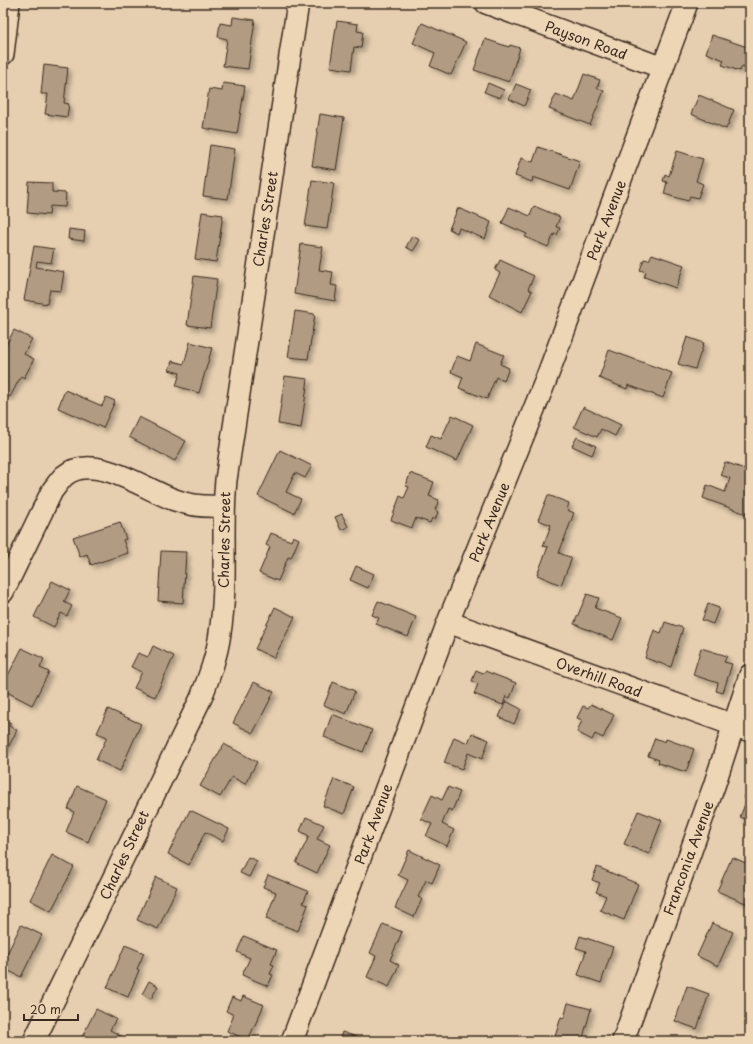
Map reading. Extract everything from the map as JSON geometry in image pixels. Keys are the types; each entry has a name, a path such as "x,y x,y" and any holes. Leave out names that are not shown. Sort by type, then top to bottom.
{"street":[{"path":"3,54 9,3"},
{"name":"Charles Street","path":"34,1041 209,678 220,634 223,612 223,506 230,450 298,3"},
{"name":"Payson Road","path":"486,3 663,68"},
{"name":"Park Avenue","path":"292,1041 448,622 545,382 688,3"},
{"path":"3,592 52,491 64,477 76,469 90,468 105,470 174,500 192,505 223,506"},
{"name":"Overhill Road","path":"448,622 742,728"},
{"name":"Franconia Avenue","path":"623,1041 712,793 742,728 750,675"}],"building":[{"path":"233,17 255,20 248,69 223,66 227,39 218,37 220,23 232,25"},
{"path":"337,21 358,24 357,31 363,32 361,48 354,47 351,70 330,67"},
{"path":"422,23 466,42 451,75 430,66 435,53 413,43"},
{"path":"712,35 750,48 748,54 750,55 750,68 742,66 740,71 722,65 724,60 706,53"},
{"path":"485,39 509,47 510,45 520,48 509,82 474,70"},
{"path":"44,65 68,68 64,103 69,104 67,117 45,114 48,94 41,94"},
{"path":"584,74 600,80 597,88 604,91 590,125 549,109 556,94 574,101"},
{"path":"223,83 245,86 237,134 203,128 209,89 222,91"},
{"path":"488,83 504,90 500,98 484,92"},
{"path":"516,84 531,90 524,106 509,99"},
{"path":"699,95 734,110 726,129 691,114"},
{"path":"320,114 344,118 336,170 312,166"},
{"path":"210,145 235,149 228,199 203,196"},
{"path":"538,147 580,161 570,190 533,177 532,182 515,176 521,158 533,162"},
{"path":"677,151 703,159 696,181 703,184 698,198 690,196 688,201 664,194 667,182 663,181 665,174 669,176"},
{"path":"312,180 334,183 327,229 305,226"},
{"path":"29,182 52,183 52,192 66,193 65,207 50,206 49,215 27,213"},
{"path":"534,206 560,217 556,227 560,228 557,235 554,234 548,247 525,237 527,234 502,223 509,207 530,216"},
{"path":"458,208 491,222 485,239 459,228 457,233 449,229"},
{"path":"202,212 223,215 216,262 195,259"},
{"path":"69,229 85,231 84,241 68,239"},
{"path":"412,236 420,240 413,251 406,247"},
{"path":"301,244 323,247 319,270 333,272 331,285 337,286 335,301 294,294"},
{"path":"34,246 54,249 51,263 37,261 36,267 64,272 61,291 50,290 47,304 24,300"},
{"path":"652,254 684,265 676,288 644,277 646,272 640,270 644,259 649,260"},
{"path":"500,260 534,276 528,289 532,291 522,312 489,295 500,273 495,270"},
{"path":"194,276 217,279 210,328 187,325"},
{"path":"295,311 315,314 308,359 288,357"},
{"path":"14,330 32,339 24,354 34,359 24,378 21,376 10,397 4,394 3,396 3,351"},
{"path":"687,337 704,343 695,369 678,364"},
{"path":"190,342 212,348 199,393 176,386 180,373 169,370 172,361 184,364"},
{"path":"476,344 504,355 500,364 509,368 504,381 496,377 487,399 459,388 463,377 451,372 457,356 470,361"},
{"path":"609,350 672,373 663,398 628,385 627,389 599,378"},
{"path":"285,376 308,379 301,428 278,424"},
{"path":"65,390 102,406 106,397 115,401 103,428 58,408"},
{"path":"583,407 621,425 615,436 601,429 597,437 574,427"},
{"path":"452,415 473,425 457,461 426,447 431,435 441,439"},
{"path":"139,417 186,441 175,461 129,437"},
{"path":"577,437 596,446 592,455 572,446"},
{"path":"280,450 312,466 305,478 295,473 286,492 301,499 294,513 258,496"},
{"path":"725,462 750,471 749,515 703,498 707,485 725,492 730,478 720,475"},
{"path":"410,473 434,482 429,496 439,500 435,510 438,512 435,520 432,518 430,523 416,518 412,528 391,520 400,496 404,498 409,487 406,486"},
{"path":"548,495 569,503 567,510 574,513 559,553 572,558 561,585 537,575 548,547 543,546 551,525 538,520"},
{"path":"342,514 348,527 341,530 335,517"},
{"path":"120,522 126,539 123,540 128,553 91,565 87,554 80,557 73,537"},
{"path":"271,533 291,541 293,536 299,539 291,558 288,557 278,581 259,573 270,547 266,545"},
{"path":"161,551 186,552 183,603 158,601"},
{"path":"356,566 374,574 368,588 350,580"},
{"path":"52,581 70,590 64,602 72,606 67,616 61,613 54,627 34,617"},
{"path":"587,594 599,598 595,608 622,618 613,640 574,624"},
{"path":"378,601 416,617 408,637 376,624 379,618 372,615"},
{"path":"708,604 719,608 713,624 702,620"},
{"path":"275,607 295,617 274,658 255,649"},
{"path":"665,622 683,628 671,667 645,658 654,630 661,633"},
{"path":"153,646 174,656 155,697 134,688 142,672 131,667 138,653 148,657"},
{"path":"22,648 44,659 40,668 49,672 32,705 3,690 3,685"},
{"path":"701,648 727,656 724,662 732,664 723,693 716,691 718,683 693,675"},
{"path":"476,670 483,673 485,671 516,683 510,698 506,696 503,705 474,694 478,684 472,681"},
{"path":"254,682 274,692 253,733 233,723"},
{"path":"333,682 355,691 346,714 324,705"},
{"path":"506,701 521,709 514,724 499,717"},
{"path":"591,704 614,715 603,738 595,734 592,740 577,732 582,720 577,718 583,706 588,708"},
{"path":"108,709 141,724 120,771 96,760 107,737 97,733"},
{"path":"332,714 372,730 363,752 324,737"},
{"path":"3,719 11,723 9,726 17,730 6,752 3,750"},
{"path":"472,733 489,740 482,759 468,753 462,769 444,763 454,737 468,743"},
{"path":"655,738 665,742 666,739 694,749 686,772 658,763 659,760 648,756"},
{"path":"224,744 257,762 245,784 232,777 220,797 200,786"},
{"path":"334,779 354,787 344,814 323,806"},
{"path":"750,782 750,821 740,817 747,799 744,798"},
{"path":"77,786 106,799 88,842 66,832 74,812 68,809"},
{"path":"448,787 460,792 452,811 448,809 442,824 454,830 447,846 426,836 432,824 421,819 432,795 442,800"},
{"path":"190,810 229,829 223,841 205,832 189,865 168,854"},
{"path":"638,811 662,820 649,854 624,844"},
{"path":"306,817 324,825 317,839 330,845 317,873 296,863 309,836 300,831"},
{"path":"409,850 440,865 432,883 426,880 418,897 422,899 414,917 395,908 408,880 398,875"},
{"path":"52,855 74,867 51,911 30,900"},
{"path":"248,857 257,861 249,877 240,873"},
{"path":"732,857 750,865 750,875 746,884 750,886 750,905 717,891"},
{"path":"597,867 638,884 624,920 600,910 606,896 596,892 600,883 592,880"},
{"path":"268,875 308,891 303,903 308,905 298,931 266,919 276,892 263,887"},
{"path":"156,877 177,887 158,929 137,920"},
{"path":"712,923 733,932 718,966 697,956"},
{"path":"383,924 402,932 390,960 399,965 389,987 367,977 376,956 370,953"},
{"path":"21,925 42,935 21,977 3,968 3,962"},
{"path":"244,936 277,950 271,964 274,965 270,974 273,975 268,986 242,975 250,958 237,952"},
{"path":"580,936 613,947 601,983 578,975 586,951 576,948"},
{"path":"125,945 144,953 128,997 107,988"},
{"path":"149,981 158,986 151,999 142,994"},
{"path":"687,986 709,994 697,1029 675,1021"},
{"path":"243,996 264,1005 248,1040 227,1031 234,1015 226,1011 232,997 241,1001"},
{"path":"568,1003 591,1009 582,1041 554,1040 561,1017 564,1018"},
{"path":"96,1009 116,1019 110,1030 123,1037 121,1041 80,1041"},
{"path":"342,1032 368,1041 339,1041"}]}
